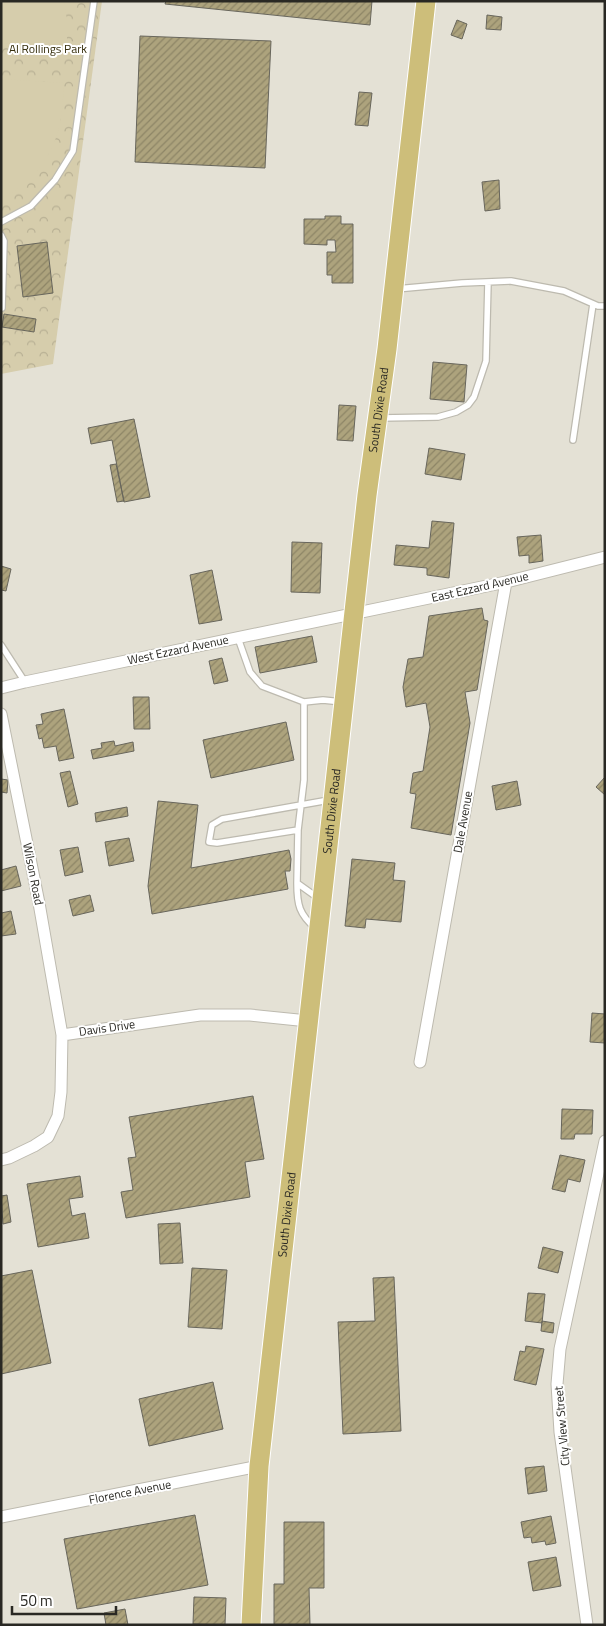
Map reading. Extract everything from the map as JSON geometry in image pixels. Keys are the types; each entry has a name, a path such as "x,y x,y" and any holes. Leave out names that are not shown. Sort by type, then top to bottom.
{"main road":[{"name":"South Dixie Road","path":"251,1625 259,1466 367,495 394,290 426,1"}],"street":[{"name":"East Ezzard Avenue","path":"355,614 506,582 605,557"},
{"name":"Dale Avenue","path":"420,1062 506,582"},
{"name":"West Ezzard Avenue","path":"1,688 355,614"},
{"name":"Wilson Road","path":"1,714 39,903 62,1035"},
{"name":"Davis Drive","path":"1,1160 34,1146 48,1137 58,1116 62,1035 200,1015 250,1015 308,1021"},
{"name":"City View Street","path":"587,1625 560,1432 557,1384 560,1349 605,1141"},
{"name":"Florence Avenue","path":"1,1517 259,1466"}],"lane":[{"path":"1,222 31,206 55,180 73,151 94,1"},
{"path":"1,235 4,241 2,308"},
{"path":"378,418 438,417 456,412 468,405 474,397 486,361 488,282"},
{"path":"394,290 462,283 511,282 564,291 594,304 605,306"},
{"path":"573,440 594,304"},
{"path":"238,638 250,672 262,686 304,702 323,700 345,702"},
{"path":"1,645 24,682"},
{"path":"304,702 304,780 298,830 297,902 304,918 318,932"},
{"path":"298,830 217,843 210,842 212,825 222,819 334,800"},
{"path":"297,883 322,901"}],"green space":[{"name":"Al Rollings Park","path":"1,1 102,1 53,364 1,374"},
{"path":"1,1 64,1 67,21 67,47 1,43"},
{"path":"1,79 64,83 62,114 54,143 48,155 33,176 13,192 1,198"}],"building":[{"path":"166,1 372,1 370,25 165,4"},
{"path":"487,15 502,17 501,30 486,29"},
{"path":"457,20 467,24 462,39 451,35"},
{"path":"140,36 271,41 265,168 135,162"},
{"path":"359,92 372,93 368,126 355,125"},
{"path":"499,180 500,209 485,211 482,182"},
{"path":"325,216 341,216 341,224 353,224 353,283 332,283 332,275 327,275 327,252 336,252 335,240 327,240 327,245 304,244 304,219 325,219"},
{"path":"47,242 53,293 23,297 17,246"},
{"path":"4,314 36,319 34,332 2,327"},
{"path":"433,362 467,365 464,402 430,399"},
{"path":"339,405 356,406 353,441 337,440"},
{"path":"134,419 150,497 124,502 112,440 91,444 88,428"},
{"path":"429,448 465,454 461,480 425,474"},
{"path":"116,464 124,501 117,502 110,465"},
{"path":"432,521 454,523 449,578 427,575 427,568 394,565 396,545 429,548"},
{"path":"541,535 543,561 529,563 529,555 519,556 517,537"},
{"path":"292,542 322,543 320,593 291,592"},
{"path":"1,566 11,569 6,591 1,590"},
{"path":"212,570 222,620 199,624 190,575"},
{"path":"482,608 484,620 488,621 477,690 465,692 470,723 451,835 411,828 416,794 410,793 413,773 423,771 430,727 426,703 406,707 403,687 408,659 423,657 429,616"},
{"path":"312,636 317,662 260,673 255,647"},
{"path":"222,658 228,681 214,684 209,661"},
{"path":"133,697 149,697 150,729 134,729"},
{"path":"64,709 74,758 59,761 56,746 44,748 42,738 39,739 36,725 43,724 41,714"},
{"path":"286,722 294,760 211,778 203,740"},
{"path":"114,741 115,746 133,742 134,751 93,759 91,750 102,748 101,743"},
{"path":"70,771 78,804 68,807 60,773"},
{"path":"605,777 605,795 596,787"},
{"path":"1,779 8,780 7,793 1,792"},
{"path":"517,781 521,805 496,810 492,786"},
{"path":"158,801 198,805 191,868 289,850 291,859 290,871 285,871 288,889 152,914 148,886"},
{"path":"127,807 128,816 96,822 95,813"},
{"path":"129,838 134,861 109,866 105,842"},
{"path":"78,847 83,872 65,876 60,850"},
{"path":"352,859 395,863 393,880 405,881 401,922 366,919 365,928 345,926"},
{"path":"16,866 21,886 1,891 1,870"},
{"path":"90,895 94,911 73,916 69,900"},
{"path":"11,911 16,934 1,936 1,913"},
{"path":"592,1013 605,1014 605,1043 590,1042"},
{"path":"253,1096 264,1159 245,1162 250,1197 126,1218 121,1192 133,1190 128,1158 136,1157 129,1117"},
{"path":"562,1109 593,1110 592,1134 575,1134 574,1139 561,1139"},
{"path":"560,1155 585,1160 580,1182 568,1179 565,1192 552,1189"},
{"path":"80,1176 83,1197 69,1199 72,1216 85,1213 89,1238 38,1247 27,1184"},
{"path":"7,1195 11,1222 3,1224 1,1196"},
{"path":"180,1223 183,1263 160,1264 158,1224"},
{"path":"543,1247 563,1252 558,1273 538,1268"},
{"path":"192,1268 227,1270 222,1329 188,1327"},
{"path":"32,1270 51,1363 1,1374 1,1276"},
{"path":"394,1277 401,1431 343,1434 338,1322 375,1321 373,1278"},
{"path":"528,1293 545,1294 542,1323 525,1321"},
{"path":"542,1321 554,1323 553,1333 541,1331"},
{"path":"526,1346 544,1349 536,1385 514,1380 520,1351 525,1352"},
{"path":"213,1382 223,1429 149,1446 139,1399"},
{"path":"544,1466 547,1491 528,1494 525,1468"},
{"path":"195,1515 208,1585 77,1609 64,1539"},
{"path":"551,1516 556,1543 546,1545 545,1541 532,1543 531,1537 524,1538 521,1522"},
{"path":"284,1522 324,1522 324,1588 309,1588 310,1625 274,1625 274,1584 284,1584"},
{"path":"556,1557 561,1586 533,1591 528,1562"},
{"path":"194,1597 226,1598 225,1625 193,1624"},
{"path":"125,1609 128,1625 106,1625 104,1613"}]}
